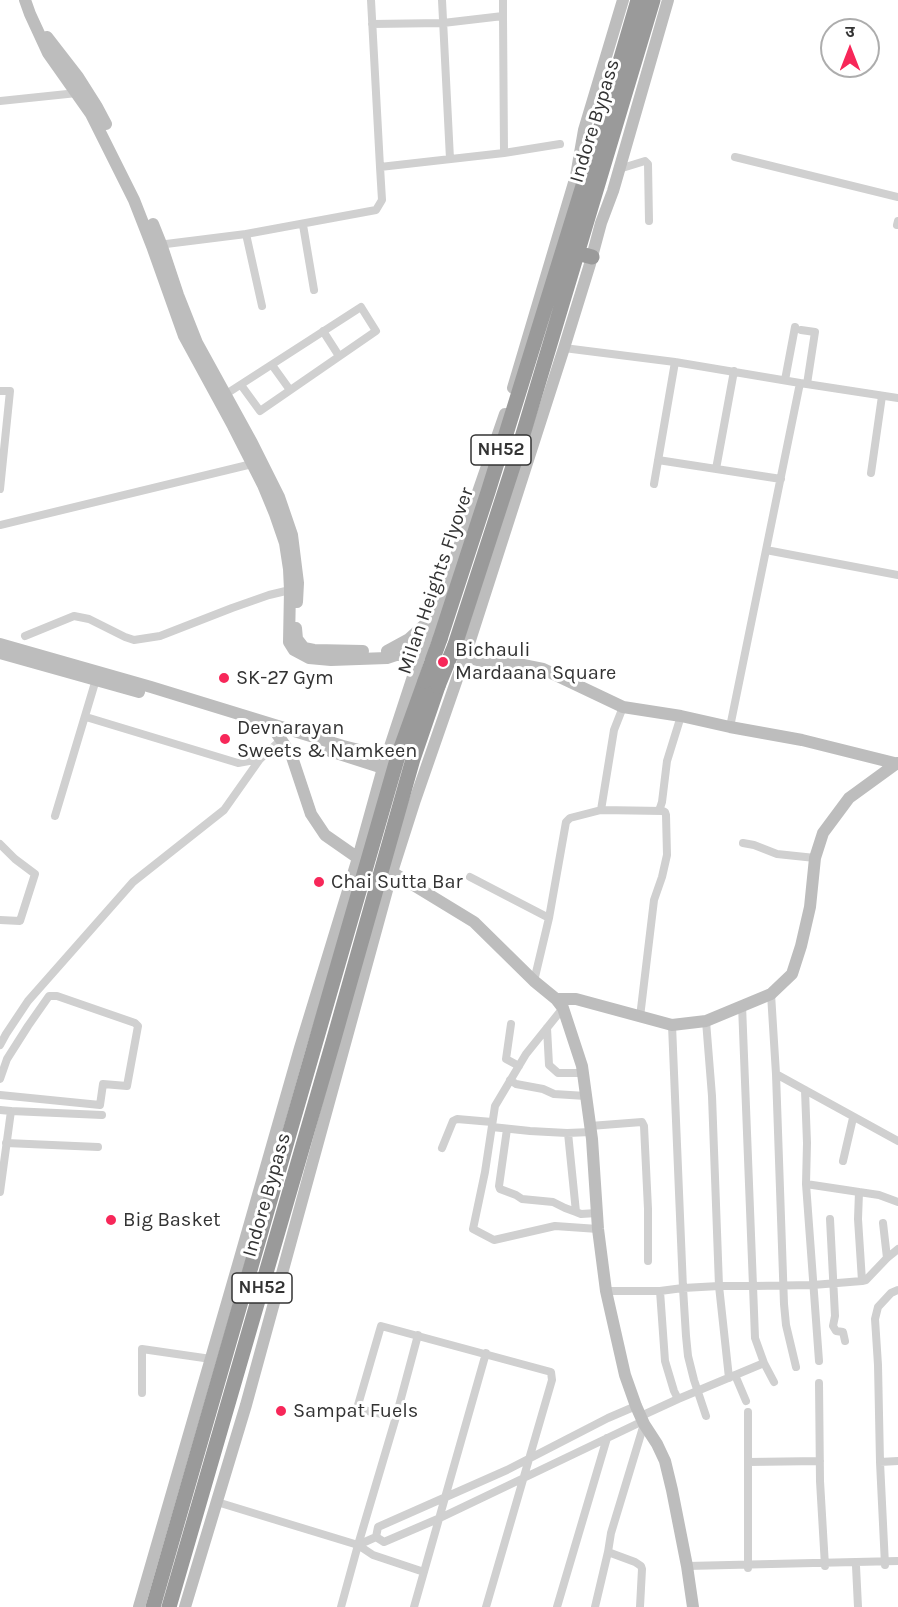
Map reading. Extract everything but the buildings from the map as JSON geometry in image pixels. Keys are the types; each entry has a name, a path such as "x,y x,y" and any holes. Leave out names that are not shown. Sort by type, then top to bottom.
{"highway":[{"name":"Indore Bypass","path":"595,147 638,0"},
{"name":"Indore Bypass","path":"584,255 653,0"},
{"name":"Milan Heights Flyover","path":"354,968 369,884 398,756 440,639 488,492 560,260 576,190 595,147"},
{"name":"Milan Heights Flyover","path":"329,995 334,956 369,884 454,645 544,364 584,255"},
{"path":"354,968 369,957"},
{"name":"Indore Bypass","path":"169,1607 354,968"},
{"name":"Indore Bypass","path":"153,1607 329,995"}],"street":[{"path":"25,0 48,53 91,114 157,245"},
{"path":"32,0 48,40 78,77 97,107 127,167 176,301 184,336 222,397 251,455 275,514 285,543 290,590 288,636 294,650 309,658 331,660 387,658 435,615"},
{"path":"157,245 303,225 376,210 382,200 371,0"},
{"path":"442,0 450,159"},
{"path":"503,0 504,153"},
{"path":"139,1607 300,1048 334,956 358,858 385,763 420,655 507,408 576,190 576,176 584,130 622,0"},
{"path":"185,1607 246,1405 392,872 463,662 564,348 584,255 601,223 619,169 668,0"},
{"path":"372,24 443,23 503,16"},
{"path":"0,101 77,93"},
{"path":"380,167 504,153 560,144"},
{"path":"735,157 898,197"},
{"path":"619,169 645,161 648,164 649,221"},
{"path":"303,225 314,291"},
{"path":"246,234 262,306"},
{"path":"222,397 361,308 376,331 260,411 241,385"},
{"path":"730,727 814,332 798,329 785,380"},
{"path":"322,331 339,357"},
{"path":"564,348 734,371 898,399"},
{"path":"654,484 675,362"},
{"path":"272,365 290,390"},
{"path":"716,469 734,371"},
{"path":"0,391 10,391 0,489"},
{"path":"871,473 882,396"},
{"path":"0,525 251,455"},
{"path":"251,455 279,497 292,535 298,583 297,639 304,648 420,655 431,651 463,662 481,661 524,665 543,669 623,706 802,741 897,763"},
{"path":"658,460 781,479"},
{"path":"766,550 898,575"},
{"path":"25,636 74,616 89,619 134,640 160,636 232,608 290,590"},
{"path":"0,644 278,733 385,763"},
{"path":"0,653 97,676"},
{"path":"55,816 97,676"},
{"path":"601,810 614,730 623,706"},
{"path":"659,811 667,760 681,716"},
{"path":"86,717 238,763 260,759"},
{"path":"0,1045 28,1001 133,882 224,810 278,733"},
{"path":"278,733 291,754 311,814 325,836 358,858"},
{"path":"560,1003 576,999 672,1025 706,1021 771,993 792,974 810,908 815,858 823,833 849,798 897,763"},
{"path":"534,981 549,918 566,822 570,818 601,810 665,812 667,855 654,900 640,1017"},
{"path":"743,843 777,854 815,858"},
{"path":"0,844 35,874 20,921 0,920"},
{"path":"392,872 474,922 534,981 560,1003 583,1072 606,1291 625,1375 641,1417 657,1443 672,1490 693,1607"},
{"path":"471,877 549,918"},
{"path":"771,993 783,1286 786,1325 796,1367"},
{"path":"0,1079 6,1062 28,1026 46,998 52,995 135,1023 138,1028 127,1086 103,1084 99,1106 0,1095"},
{"path":"560,1003 548,1028 526,1054 495,1106 473,1229 494,1240 555,1226 598,1229"},
{"path":"742,1005 755,1338 774,1382"},
{"path":"16,1018 26,1020 28,1026"},
{"path":"706,1021 712,1096 718,1286 732,1377 746,1401"},
{"path":"511,1024 506,1059 519,1066"},
{"path":"672,1025 688,1356 706,1416"},
{"path":"548,1028 549,1065 558,1073 583,1072"},
{"path":"0,1050 11,1054"},
{"path":"776,1074 898,1141"},
{"path":"510,1080 516,1084 543,1089 554,1094 586,1096"},
{"path":"805,1090 806,1184 819,1361"},
{"path":"0,1110 102,1115"},
{"path":"0,1192 11,1111"},
{"path":"843,1161 854,1118"},
{"path":"442,1148 453,1120 458,1119 492,1124 507,1129 568,1133 642,1122 648,1209 648,1261"},
{"path":"507,1129 498,1186 500,1189 522,1199 554,1202 581,1214 597,1213"},
{"path":"568,1133 576,1212"},
{"path":"6,1143 98,1147"},
{"path":"806,1184 879,1195 898,1202"},
{"path":"859,1192 858,1219 862,1281"},
{"path":"830,1219 835,1316 833,1326 836,1331 843,1332 845,1341"},
{"path":"883,1222 887,1258"},
{"path":"606,1291 660,1291 718,1286 813,1285 862,1281 866,1280 898,1249"},
{"path":"885,1563 875,1319 878,1307 891,1293 898,1290"},
{"path":"660,1291 665,1361 678,1399"},
{"path":"396,1417 359,1408 358,1401 381,1326 551,1372 552,1380 486,1607"},
{"path":"341,1607 418,1335"},
{"path":"142,1393 142,1349 211,1359"},
{"path":"414,1607 486,1353"},
{"path":"376,1537 384,1542 440,1518 607,1438 641,1417 678,1399 764,1363"},
{"path":"819,1383 825,1564"},
{"path":"748,1412 748,1566"},
{"path":"376,1537 378,1527 528,1460 608,1418 641,1417"},
{"path":"595,1607 611,1533 641,1417"},
{"path":"557,1607 607,1438"},
{"path":"748,1462 820,1461"},
{"path":"880,1462 898,1461"},
{"path":"217,1502 358,1545 373,1555 424,1572"},
{"path":"358,1545 376,1537"},
{"path":"608,1552 641,1566 640,1607"},
{"path":"825,1564 856,1566 898,1562"},
{"path":"687,1566 885,1563"},
{"path":"856,1566 858,1607"}],"place":[{"name":"Bichauli Mardaana Square","path":"443,662"},
{"name":"SK-27 Gym","path":"224,678"},
{"name":"Devnarayan Sweets & Namkeen","path":"225,739"},
{"name":"Chai Sutta Bar","path":"319,882"},
{"name":"Big Basket","path":"111,1220"},
{"name":"Sampat Fuels","path":"281,1411"}]}
